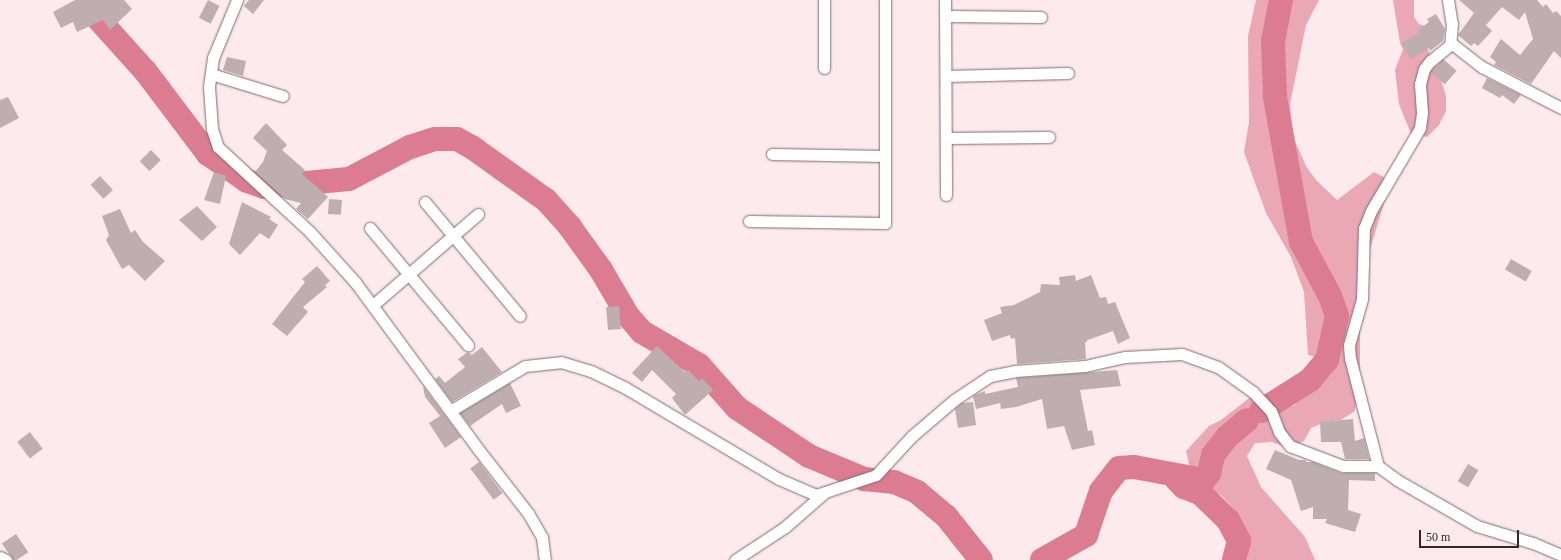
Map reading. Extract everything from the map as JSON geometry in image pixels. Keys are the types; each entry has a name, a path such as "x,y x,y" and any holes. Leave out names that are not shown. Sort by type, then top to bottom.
{"street":[{"path":"237,0 217,44 211,74 209,87 214,139 226,155 326,248 373,305 450,411 537,526 542,537 545,560"},
{"path":"824,0 824,68"},
{"path":"749,221 885,223 885,0"},
{"path":"946,0 946,195"},
{"path":"1378,466 1348,351 1362,299 1364,228 1371,212 1420,128 1422,113 1420,84 1424,69 1430,61 1447,50 1451,43 1452,24 1448,0"},
{"path":"946,16 1041,16"},
{"path":"1451,43 1482,67 1561,108"},
{"path":"946,76 1068,73"},
{"path":"211,74 283,96"},
{"path":"946,138 1049,137"},
{"path":"772,154 885,156"},
{"path":"425,202 520,316"},
{"path":"373,305 411,274 453,234 478,214"},
{"path":"370,228 411,274 468,345"},
{"path":"450,411 525,366 561,362 591,371 624,387 779,479 809,493 824,493 873,477 912,436 954,400 990,376 1014,371 1085,366 1125,357 1182,354 1218,367 1253,392 1270,410 1284,441 1297,450 1343,466 1378,466 1397,480 1477,526 1533,543 1561,555"},
{"path":"735,560 785,527 824,493"},
{"path":"0,557 6,560"}],"shaded area":[{"path":"1256,0 1319,0 1306,25 1290,104 1293,137 1306,166 1316,180 1337,200 1374,172 1388,179 1387,194 1367,259 1360,312 1360,377 1355,411 1341,420 1325,422 1311,428 1304,441 1288,448 1272,442 1255,443 1247,456 1261,487 1305,537 1315,560 1243,560 1245,539 1234,509 1222,496 1207,488 1204,480 1190,468 1186,451 1209,426 1221,420 1252,396 1258,413 1265,409 1280,409 1295,405 1301,390 1327,360 1308,355 1304,292 1291,257 1266,213 1244,152 1249,122 1248,36"},
{"path":"1393,0 1414,0 1414,17 1419,24 1425,26 1426,46 1436,65 1446,96 1446,111 1439,125 1427,137 1411,134 1399,104 1395,70 1403,49 1400,43"}],"building":[{"path":"75,0 124,0 132,9 110,30 103,20 77,32 73,22 61,28 53,12"},
{"path":"208,0 220,6 211,24 199,18"},
{"path":"249,0 264,0 253,14 244,6"},
{"path":"1459,0 1537,0 1543,7 1546,4 1553,13 1556,11 1561,16 1561,58 1554,51 1531,84 1494,65 1496,62 1490,57 1501,39 1520,55 1533,39 1525,12 1519,20 1502,7 1486,25 1492,31 1478,46 1474,43 1471,46 1458,35 1474,13"},
{"path":"1436,14 1445,29 1443,41 1430,51 1429,48 1411,59 1401,43 1419,33 1418,30 1429,22 1427,19"},
{"path":"227,57 246,61 243,76 223,70"},
{"path":"1443,59 1457,71 1445,84 1431,73"},
{"path":"1487,78 1521,95 1514,104 1502,95 1500,98 1482,88"},
{"path":"8,97 19,118 0,128 0,100"},
{"path":"266,123 287,145 282,150 305,170 302,174 328,197 308,219 296,209 301,203 285,199 255,172 263,162 267,151 253,138"},
{"path":"151,150 161,160 150,171 140,161"},
{"path":"214,172 226,176 220,204 204,200"},
{"path":"100,176 113,190 103,199 90,185"},
{"path":"329,199 342,200 341,215 328,214"},
{"path":"242,202 271,217 269,219 278,225 269,239 260,233 240,255 229,244"},
{"path":"197,206 217,227 202,241 179,220"},
{"path":"120,209 131,233 135,230 143,242 165,261 145,281 129,265 122,269 106,240 109,235 102,216"},
{"path":"1511,259 1532,271 1526,281 1505,269"},
{"path":"317,266 330,281 325,285 327,287 303,307 308,312 287,336 272,324 305,282 302,279"},
{"path":"1075,275 1076,281 1091,275 1100,298 1106,297 1108,304 1115,302 1130,338 1118,344 1113,331 1088,340 1085,343 1086,359 1017,364 1015,338 1011,339 1010,335 992,341 984,320 1002,313 1000,307 1014,305 1040,292 1041,284 1060,285 1059,277"},
{"path":"619,306 621,329 608,330 606,307"},
{"path":"657,346 685,372 688,370 699,381 702,378 713,390 685,415 672,398 676,394 652,370 642,382 632,373"},
{"path":"482,347 502,372 452,402 435,379 439,376 445,383 465,367 458,359 468,352 472,355"},
{"path":"1117,370 1121,386 1080,390 1088,431 1092,430 1095,445 1072,450 1064,426 1047,429 1042,399 1016,407 1001,409 1000,403 976,409 973,396 985,391 985,394 1018,387 1016,378"},
{"path":"510,383 521,406 506,413 502,404 470,426 460,413"},
{"path":"423,386 461,437 445,448 429,423 440,416 425,397"},
{"path":"973,402 976,425 958,428 955,409 962,403"},
{"path":"1353,419 1355,441 1364,438 1369,459 1345,459 1341,442 1321,442 1320,422"},
{"path":"30,432 43,449 30,458 17,442"},
{"path":"1275,450 1299,460 1313,462 1341,473 1375,473 1375,481 1349,480 1348,510 1361,514 1355,532 1325,523 1327,519 1313,519 1313,507 1301,511 1291,480 1266,469"},
{"path":"479,462 502,493 494,500 470,469"},
{"path":"1468,464 1478,470 1468,487 1458,481"},
{"path":"16,534 28,552 17,560 13,560 2,544"}],"waterway":[{"path":"90,0 92,12 146,72 208,154 247,181 264,187 349,179 410,147 435,139 457,139 473,148 546,200 570,227 601,270 628,316 642,332 699,365 737,408 809,456 864,479 894,482 917,492 946,516 981,560"},
{"path":"1261,411 1310,380 1327,360 1337,316 1330,296 1301,242 1281,131 1275,96 1273,41 1281,0"},
{"path":"1042,560 1086,535 1101,491 1119,468 1134,467 1204,480 1209,473 1213,455 1227,437 1247,420"},
{"path":"1177,480 1184,487 1200,493 1228,520 1239,541 1234,560"}]}
